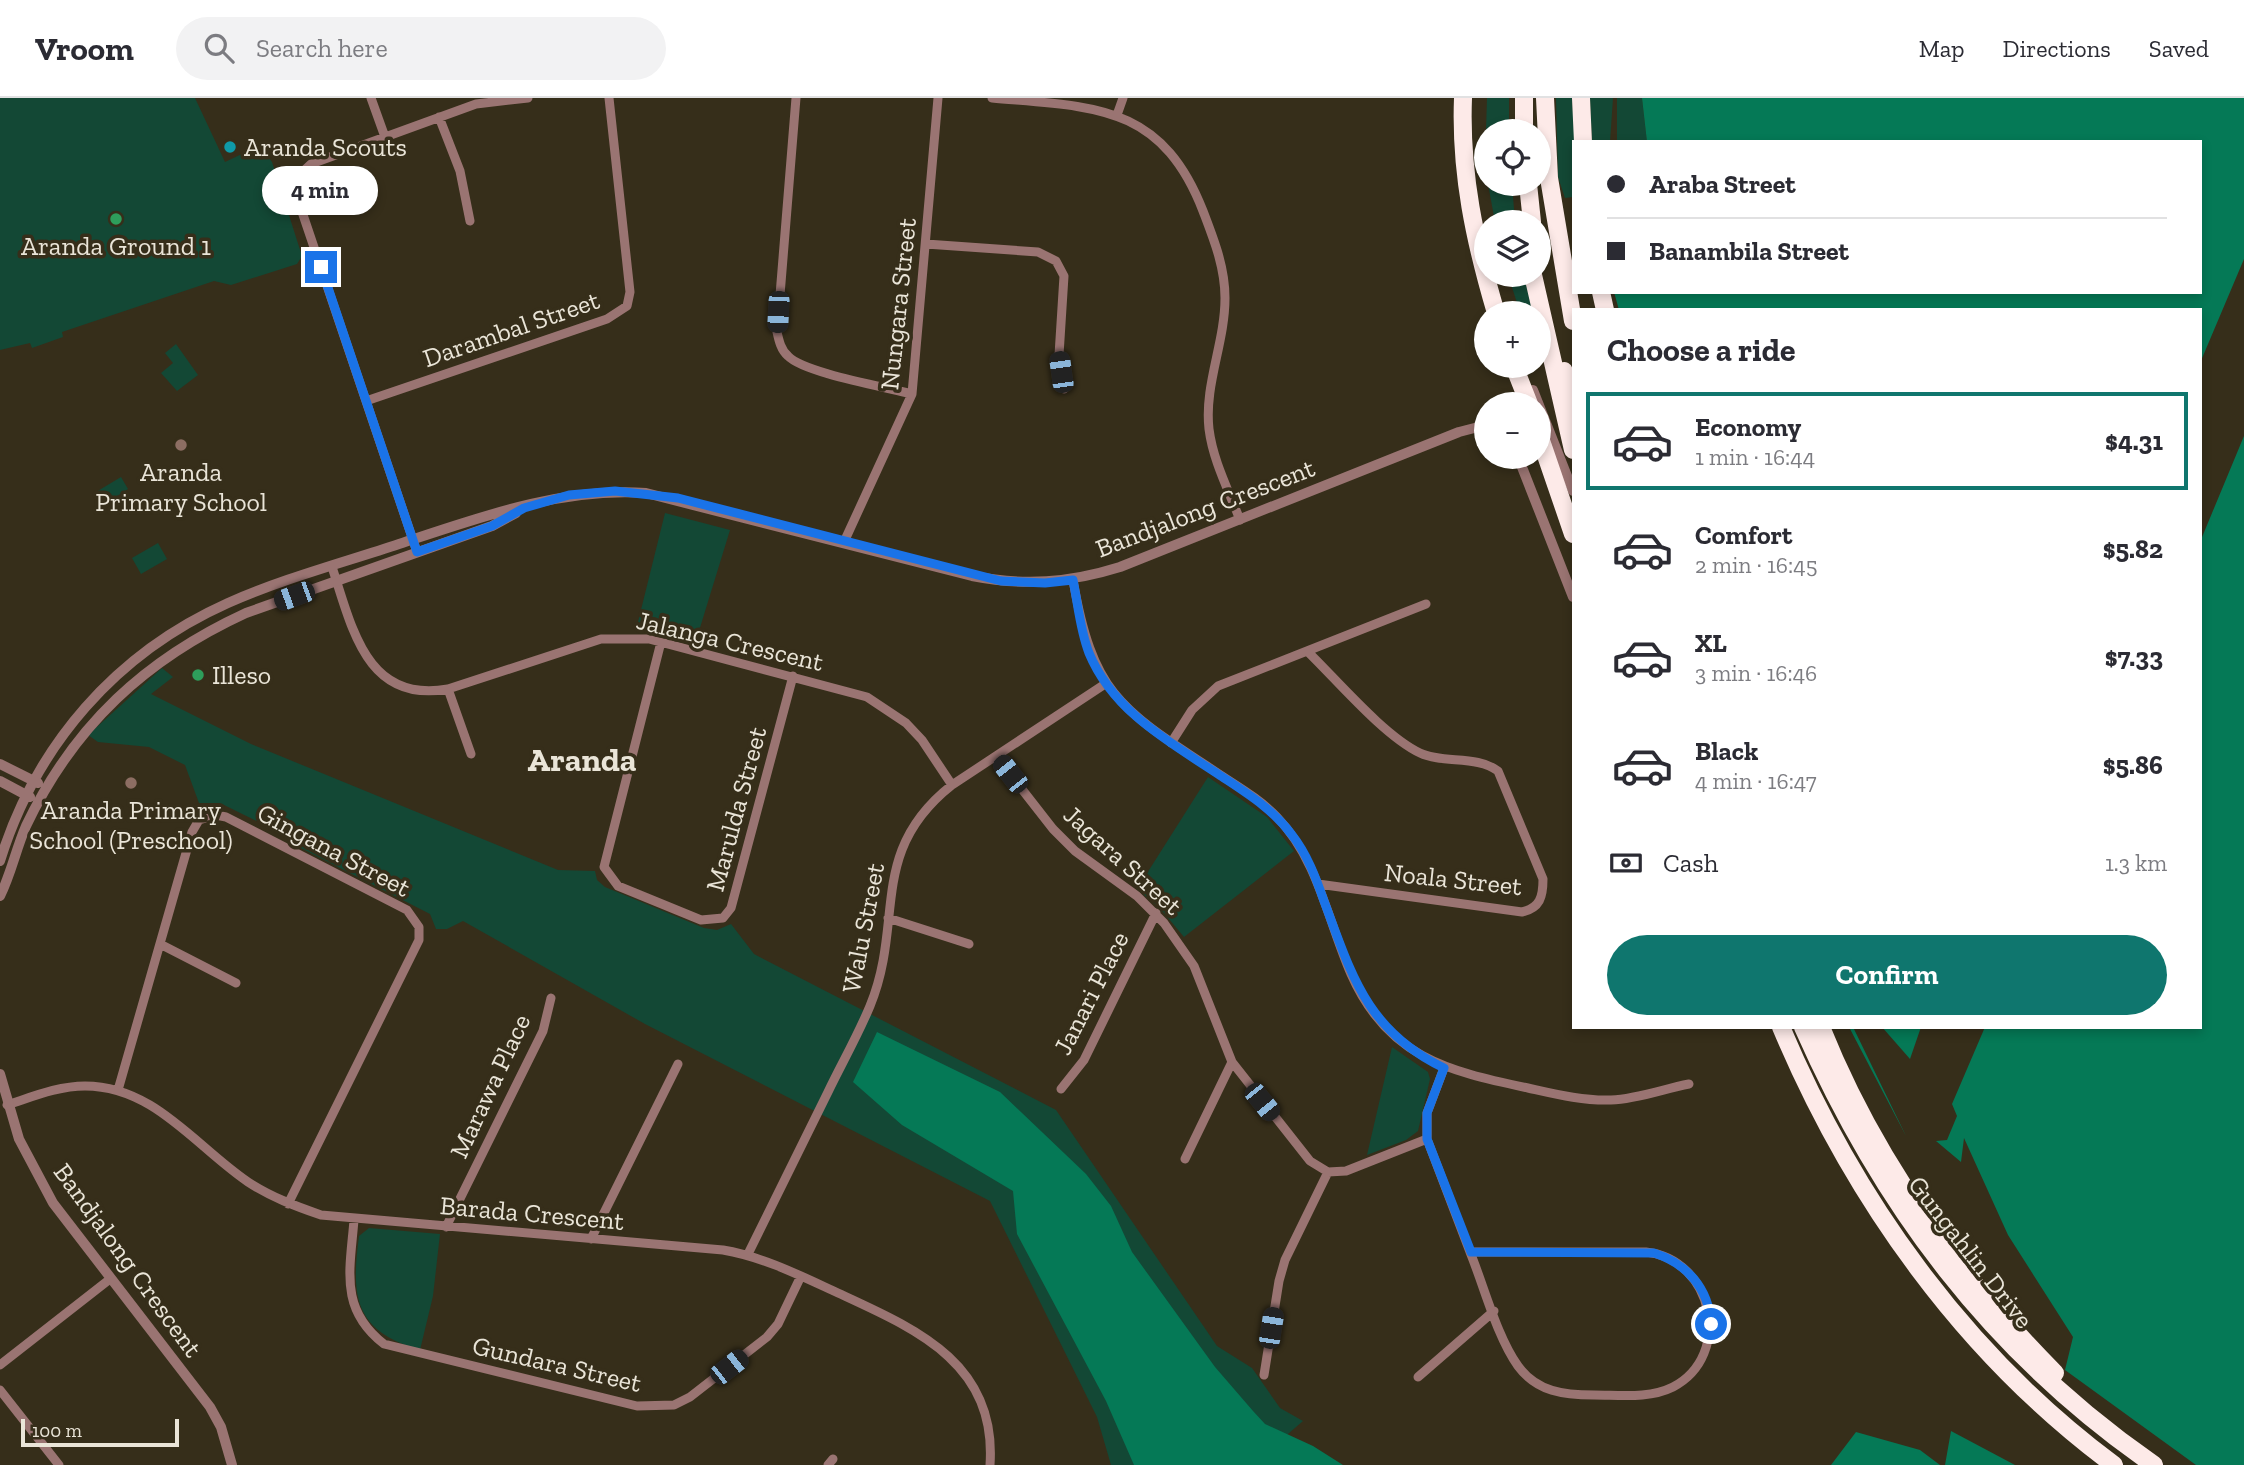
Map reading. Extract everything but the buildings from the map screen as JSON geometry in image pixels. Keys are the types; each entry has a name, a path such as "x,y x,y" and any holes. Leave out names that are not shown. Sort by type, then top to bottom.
{"highway":[{"path":"1463,98 1464,178 1474,224"},
{"path":"1524,98 1524,119"},
{"path":"1545,98 1549,178 1572,316"},
{"path":"1581,98 1583,140"},
{"path":"1536,287 1572,446"},
{"path":"1544,287 1572,397"},
{"path":"1567,288 1575,308"},
{"path":"1551,469 1572,531"},
{"path":"1773,1029 1816,1121 1893,1235 1959,1320 2030,1394 2115,1465"},
{"path":"1783,1029 1799,1069 1852,1171"},
{"name":"Gungahlin Drive","path":"1804,1029 1833,1094 1868,1159 1916,1231 1958,1287 2053,1387 2154,1465"},
{"path":"1822,1029 1888,1160 1968,1275 2000,1314 2069,1386 2165,1465"}],"street":[{"path":"371,98 385,137"},
{"path":"417,552 295,185 304,167 476,104 528,98"},
{"name":"Darambal Street","path":"366,401 607,319 627,306 630,292 609,98"},
{"path":"796,98 777,322 781,347 787,356 804,366 912,394"},
{"name":"Nungara Street","path":"844,542 912,394 938,98"},
{"path":"992,98 1086,106 1117,115 1156,138 1180,164 1197,195 1219,254 1225,300 1209,394 1209,428 1218,463 1240,520"},
{"path":"1117,115 1123,98"},
{"path":"439,117 460,171 470,221"},
{"path":"926,244 1038,253 1056,261 1064,276 1059,355 1064,389"},
{"path":"1528,378 1572,488"},
{"name":"Bandjalong Crescent","path":"0,861 25,794 70,724 119,673 188,622 246,596 488,514 524,508 569,495 599,491 646,492 1001,581 1045,583 1073,580 1120,567 1474,428"},
{"path":"1523,469 1572,594"},
{"name":"Bandjalong Crescent","path":"0,896 20,841 47,788 109,704 173,651 246,612 492,526 524,508"},
{"name":"Jalanga Crescent","path":"332,567 358,644 380,673 404,688 417,691 449,689 601,639 625,637 661,642 867,697 887,708 922,740 952,785"},
{"path":"1073,580 1083,631 1105,684 1136,718 1268,809 1293,835 1318,884 1350,971 1374,1015 1411,1051 1444,1068 1485,1079 1600,1100 1642,1097 1689,1084"},
{"path":"1171,743 1192,710 1218,686 1426,604"},
{"name":"Marulda Street","path":"661,642 604,867 618,886 701,920 723,918 732,908 793,676"},
{"name":"Noala Street","path":"1307,651 1410,748 1438,758 1488,765 1498,771 1543,879 1543,893 1534,908 1517,912 1318,884"},
{"name":"Walu Street","path":"748,1254 869,1009 881,974 896,862 905,839 925,808 952,785 1105,684"},
{"path":"449,689 471,754"},
{"name":"Jagara Street","path":"996,756 1053,829 1075,852 1156,913 1194,966 1232,1062 1310,1161 1328,1172"},
{"path":"0,764 47,788"},
{"path":"0,782 39,802"},
{"name":"Gingana Street","path":"118,1090 194,828 207,816 216,815 238,824 415,917 419,927 419,940 288,1204"},
{"name":"Janari Place","path":"1061,1089 1084,1060 1156,913"},
{"path":"888,918 970,944"},
{"path":"160,943 236,983"},
{"name":"Marawa Place","path":"446,1227 543,1031 551,998"},
{"path":"1185,1159 1232,1062"},
{"path":"591,1239 678,1064"},
{"path":"1444,1068 1427,1113 1427,1139 1471,1252 1494,1311 1518,1366 1544,1388 1568,1395 1639,1395 1658,1393 1675,1386 1700,1360 1711,1324 1706,1300 1699,1285 1676,1262 1654,1253 1471,1252"},
{"name":"Bandjalong Crescent","path":"0,1074 7,1105 29,1161 53,1203 210,1407 221,1427 232,1465"},
{"name":"Barada Crescent","path":"7,1105 60,1088 83,1086 118,1090 154,1106 245,1180 288,1204 321,1215 748,1254 907,1325 946,1353 962,1372 985,1416 990,1439 990,1465"},
{"path":"1264,1375 1279,1281 1285,1260 1328,1172 1346,1171 1427,1139"},
{"name":"Gundara Street","path":"354,1220 349,1284 351,1299 361,1321 384,1344 637,1406 665,1406 690,1397 767,1337 778,1324 801,1276"},
{"path":"0,1365 110,1279"},
{"path":"1418,1377 1494,1311"},
{"path":"0,1390 59,1465"}],"green space":[{"name":"Aranda Ground 1","path":"0,98 195,98 225,162 246,152 249,157 263,150 272,162 302,256 297,264 231,285 214,281 62,332 63,337 32,348 30,343 0,350"},
{"path":"1487,98 1509,98 1509,119 1486,119"},
{"path":"1556,98 1572,98 1575,140 1572,140 1572,197 1565,198 1558,177"},
{"path":"1590,98 1613,98 1610,140 1592,140"},
{"path":"1617,98 1642,98 1647,140 1617,140"},
{"path":"1642,98 2244,98 2244,259 2202,358 2202,308 1618,308 1615,294 2202,294 2202,140 1647,140"},
{"path":"1490,196 1513,196 1514,210 1493,210"},
{"path":"1512,287 1527,287 1530,301 1516,301"},
{"path":"176,344 198,375 177,391 161,373 173,363 165,353"},
{"path":"2244,436 2244,1465 2196,1465 2065,1370 2073,1337 2008,1235 1964,1138 1961,1162 1936,1141 1947,1140 1957,1116 1952,1104 1984,1029 2202,1029 2202,537"},
{"path":"121,477 128,489 103,505 96,492"},
{"path":"665,513 730,530 695,644 636,630"},
{"path":"158,543 167,559 141,574 132,558"},
{"path":"162,668 173,677 151,694 251,744 558,870 595,871 597,880 605,887 704,928 717,930 731,924 754,954 1056,1110 1217,1346 1252,1368 1280,1408 1303,1421 1252,1465 1111,1465 1097,1417 990,1201 645,1024 463,921 447,929 436,929 430,914 297,846 295,840 220,803 199,803 185,765 149,747 98,742 88,735"},
{"path":"1208,777 1267,817 1294,851 1184,937 1159,907 1137,889"},
{"path":"1850,1029 1854,1029 1906,1136"},
{"path":"1884,1029 1920,1029 1910,1059"},
{"path":"877,1032 1000,1092 1086,1174 1111,1206 1132,1252 1215,1367 1253,1411 1265,1424 1313,1446 1343,1465 1134,1465 1106,1401 1017,1234 1013,1191 902,1125 853,1082"},
{"path":"1392,1047 1428,1072 1430,1079 1418,1131 1406,1140 1367,1155"},
{"path":"369,1228 440,1234 433,1296 420,1350 382,1333 370,1322 362,1309 357,1294 357,1258 359,1236"},
{"path":"1951,1431 2015,1465 1945,1465"},
{"path":"1856,1432 1920,1450 1940,1465 1831,1465"}],"place":[{"name":"Aranda Scouts","path":"230,147"},
{"name":"Aranda Ground 1","path":"116,219"},
{"name":"Aranda Primary School","path":"181,445"},
{"name":"Illeso","path":"198,675"},
{"name":"Aranda Primary School (Preschool)","path":"131,783"}],"district":[{"name":"Aranda","path":"582,759"}],"route":[{"path":"321,267 417,552 492,526 524,508 569,495 599,491 646,492 678,498 972,576 1016,583 1073,580 1083,631 1105,684 1136,718 1250,795 1277,817 1293,835 1318,884 1360,994 1374,1015 1401,1043 1444,1068 1427,1113 1427,1139 1471,1252 1654,1253 1669,1258 1689,1272 1706,1300 1711,1324"}]}
